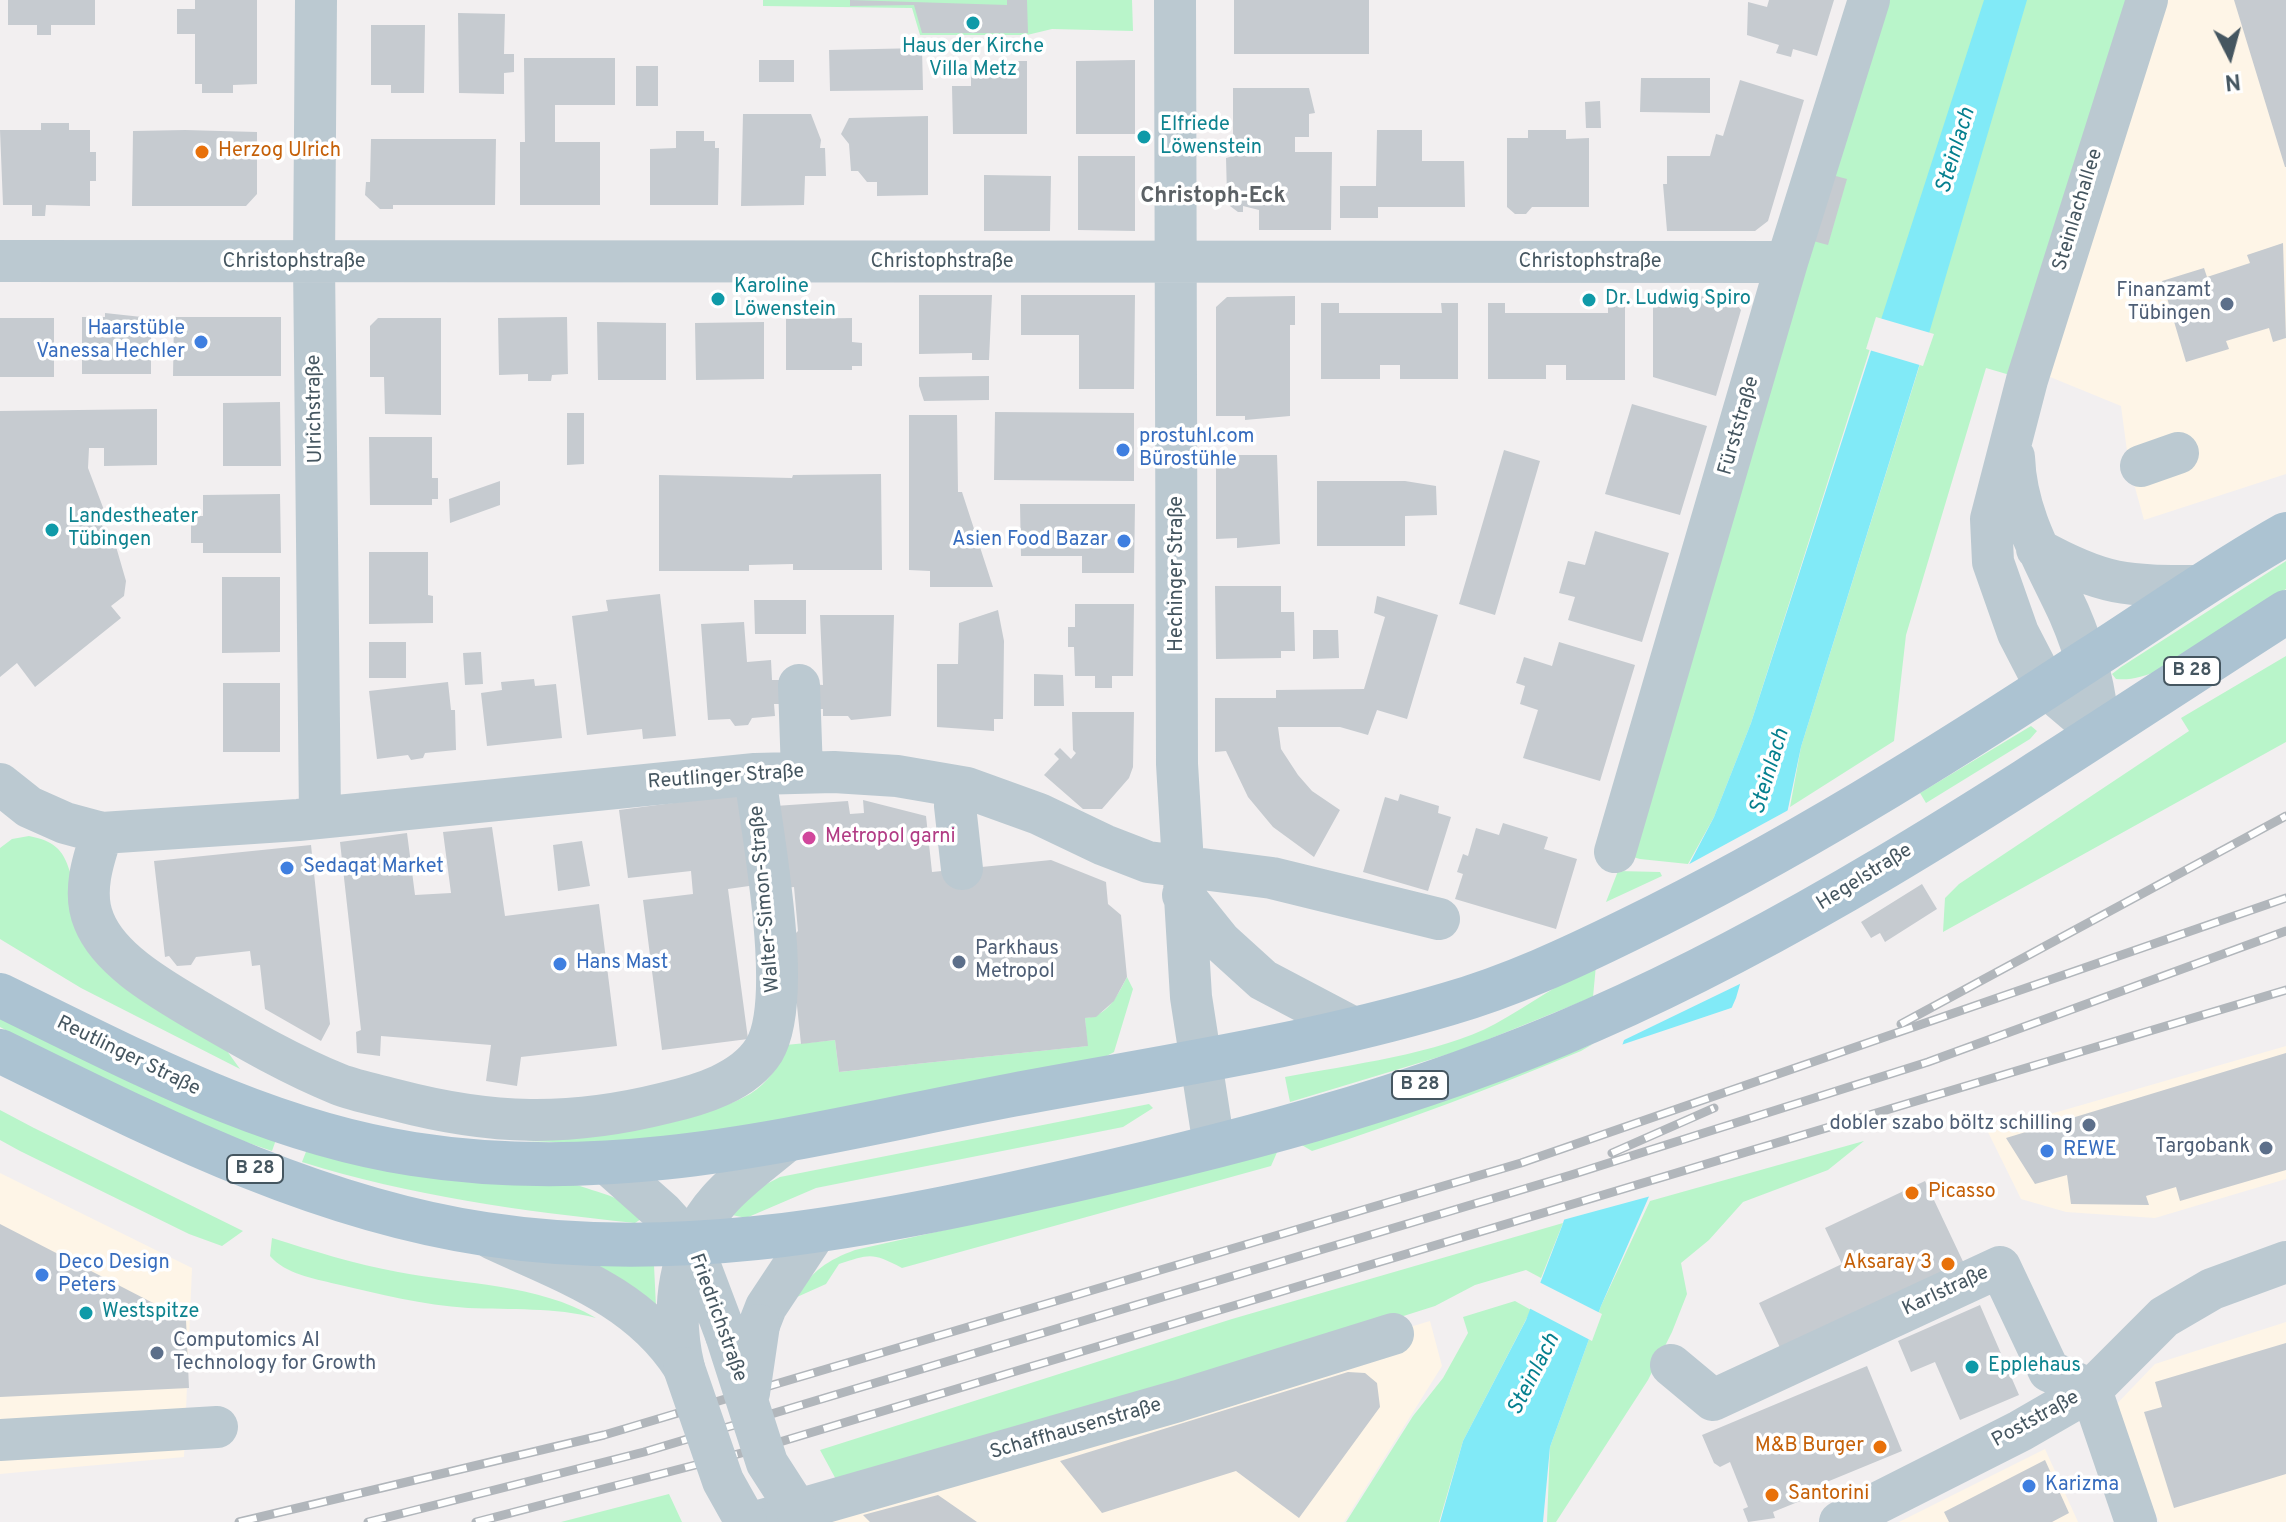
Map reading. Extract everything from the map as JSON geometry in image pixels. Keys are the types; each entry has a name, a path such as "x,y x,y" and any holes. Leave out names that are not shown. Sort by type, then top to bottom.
{"main road":[{"path":"2046,687 2286,534"},
{"name":"Hegelstraße","path":"1630,1000 1803,916 2286,612"},
{"name":"Reutlinger Straße","path":"0,995 188,1087 259,1114 355,1143 420,1155 513,1165 609,1165 674,1159 1199,1060 1354,1028 1489,991 1641,924 1750,867 1834,821 2046,687"},
{"path":"1630,1000 1616,989 1614,976 1641,924"},
{"name":"B 28","path":"0,1051 176,1137 239,1163 393,1215 481,1234 594,1246 692,1245 817,1230 1003,1196 1214,1146 1432,1081 1630,1000"}],"street":[{"name":"Ulrichstraße","path":"316,0 314,263 320,817"},
{"name":"Hechinger Straße","path":"1175,0 1177,764 1182,880 1199,1060 1214,1146"},
{"name":"Fürststraße","path":"1615,852 1787,262 1869,0"},
{"name":"Steinlachallee","path":"2046,687 2018,633 2000,586 1990,542 1996,496 2077,215 2147,0"},
{"name":"Christophstraße","path":"0,261 1787,262"},
{"name":"Steinlachallee","path":"2017,422 2016,486 2037,549 2069,614 2087,661"},
{"path":"2037,549 2082,573 2121,585 2201,586"},
{"path":"2087,661 2096,696 2099,732"},
{"path":"799,685 802,773"},
{"path":"2046,687 2099,732"},
{"name":"Reutlinger Straße","path":"1,788 29,807 53,818 102,833 320,817 755,774 897,776 967,788 1039,814 1182,880 1272,878 1439,919"},
{"name":"Walter-Simon-Straße","path":"102,833 91,867 89,890 92,917 99,934 147,978 237,1014 340,1085 457,1116 537,1121 611,1116 678,1100 730,1081 750,1068 765,1048 773,1026 778,985 755,774"},
{"path":"962,869 955,806 967,788"},
{"path":"1182,880 1220,941 1263,980 1354,1028"},
{"path":"609,1165 662,1212 692,1245 719,1200 789,1139"},
{"path":"743,1330 766,1307 817,1230"},
{"path":"481,1234 630,1307 662,1334 681,1362"},
{"name":"Friedrichstraße","path":"692,1245 743,1330 748,1406 767,1463 805,1522"},
{"name":"Friedrichstraße","path":"692,1245 683,1266 677,1301 681,1362 723,1481 746,1522"},
{"name":"Poststraße","path":"1840,1522 2020,1431 2091,1390 2164,1317 2212,1289 2286,1262"},
{"name":"Karlstraße","path":"1671,1365 1713,1400 2000,1267 2049,1371 2091,1390"},
{"name":"Schaffhausenstraße","path":"756,1522 935,1483 1393,1334"},
{"path":"2091,1390 2136,1522"},
{"path":"0,1440 217,1427"}],"shaded area":[{"path":"2154,0 2286,0 2286,474 2144,520 2129,466 2121,406 2038,372"},
{"path":"2286,1046 2286,1179 2155,1218 2066,1212 2021,1199 1988,1132"},
{"path":"0,1173 192,1268 184,1457 0,1474"},
{"path":"1430,1321 1442,1366 1344,1522 756,1522"},
{"path":"2286,1322 2286,1522 2159,1522 2111,1410 2155,1364"},
{"path":"2045,1449 2078,1522 1899,1522"}],"green space":[{"path":"763,0 1132,0 1133,31 1052,29 1027,35 920,35 912,8 763,6"},
{"path":"1869,0 2147,0 2027,380 1986,368 1906,635 1894,741 1790,807 1801,747 1925,348 1875,333 1751,723 1714,817 1688,864 1640,859 1615,852"},
{"path":"2286,561 2286,589 2204,647 2180,661 2135,678 2116,679 2112,674 2121,667"},
{"path":"2286,656 2286,742 1943,932 1945,898 1959,884 2189,731 2181,718"},
{"path":"2031,726 2037,731 2030,739 1926,803 1920,793"},
{"path":"29,836 45,840 60,851 70,872 222,1044 240,1069 81,988 0,939 0,848 12,839"},
{"path":"1618,871 1660,872 1662,876 1606,902"},
{"path":"1596,965 1593,997 1462,1050 1290,1102 1285,1077 1421,1051 1472,1034 1495,1024"},
{"path":"1127,977 1133,989 1114,1052 1092,1064 744,1127 607,1144 526,1141 642,1125 729,1104 750,1094 768,1079 786,1045 835,1040 839,1072 1087,1046 1085,1018 1106,1009"},
{"path":"0,1016 278,1134 272,1151 202,1125 100,1078 0,1027"},
{"path":"1593,1044 1514,1078 1380,1128 1312,1151 1300,1144 1508,1077"},
{"path":"1149,1104 1153,1108 1123,1127 816,1188 746,1218 732,1215 757,1189 780,1177"},
{"path":"0,1110 243,1231 222,1246 189,1234 20,1151 0,1140"},
{"path":"1864,1141 1828,1170 1743,1202 1709,1240 1681,1263 1687,1294 1648,1380 1556,1522 1547,1522 1550,1447 1601,1306 1650,1201"},
{"path":"309,1144 580,1186 623,1202 641,1219 635,1223 550,1213 467,1201 384,1184 302,1162"},
{"path":"1278,1150 1271,1166 902,1268 871,1256 839,1264 826,1284 797,1297 821,1268 855,1250 1133,1188"},
{"path":"1563,1223 1541,1278 1526,1270 1475,1285 1435,1306 1309,1346 839,1485 820,1450 1232,1319"},
{"path":"272,1238 382,1269 525,1291 596,1318 549,1311 434,1304 318,1280 276,1262 270,1256"},
{"path":"571,1260 654,1265 656,1307"},
{"path":"1515,1301 1531,1310 1463,1441 1439,1522 1346,1522 1413,1416 1443,1378 1468,1333 1463,1317"},
{"path":"669,1494 682,1522 561,1522"}],"water":[{"name":"Steinlach","path":"1984,0 2027,0 1925,347 1801,747 1781,842 1736,998 1601,1306 1550,1447 1543,1522 1440,1522 1463,1441 1526,1320 1562,1226 1671,899 1714,817 1751,723"}],"pier":[{"path":"1876,317 1934,334 1923,366 1866,349"},
{"path":"1794,807 1744,982 1622,1041 1667,897 1682,868"},
{"path":"1737,1006 1651,1196 1559,1221 1621,1045"},
{"path":"1537,1281 1602,1314 1592,1341 1527,1307"}],"building":[{"path":"8,0 95,0 95,25 51,25 51,35 37,35 37,25 8,25"},
{"path":"195,0 257,0 257,84 233,85 233,93 202,93 202,84 195,84 195,34 177,34 177,9 195,9"},
{"name":"Haus der Kirche Villa Metz","path":"850,0 1007,5 1007,0 1027,0 1028,33 922,33 914,5 850,6"},
{"path":"1234,0 1369,0 1369,54 1234,54"},
{"path":"1769,0 1834,0 1817,56 1793,49 1791,57 1776,53 1779,45 1747,35 1748,2 1767,7"},
{"path":"2234,0 2286,0 2286,167 2285,167"},
{"path":"458,13 505,14 504,54 514,54 514,72 504,73 504,94 459,93"},
{"path":"371,25 425,25 424,93 391,93 391,85 371,85"},
{"path":"922,48 923,90 830,91 829,50"},
{"path":"524,58 615,58 615,105 555,105 555,142 600,142 600,205 520,205 520,142 525,142"},
{"path":"759,60 794,60 794,82 759,82"},
{"path":"1135,60 1135,134 1076,134 1076,61"},
{"path":"971,61 1027,61 1027,134 953,134 952,86 971,86"},
{"path":"636,66 658,66 658,106 636,106"},
{"path":"1641,78 1710,78 1710,113 1640,112"},
{"path":"1740,80 1804,100 1768,221 1755,231 1667,231 1663,184 1667,184 1667,156 1710,156 1716,134 1723,136"},
{"path":"1233,88 1309,88 1315,113 1309,114 1309,137 1295,137 1295,152 1332,152 1331,230 1259,230 1259,210 1243,206 1243,212 1238,212 1230,206 1226,158 1233,156"},
{"path":"1600,101 1601,128 1586,128 1585,102"},
{"path":"743,114 811,114 821,140 820,148 825,148 826,176 805,176 804,205 741,206"},
{"path":"928,116 928,195 877,196 877,182 867,182 858,171 851,171 849,144 841,134 849,118"},
{"path":"41,123 69,123 69,130 90,130 90,152 96,152 96,181 90,181 90,206 46,205 45,216 32,216 32,205 3,205 0,130 41,130"},
{"path":"1377,130 1422,130 1422,161 1464,161 1465,207 1378,207 1378,218 1340,218 1340,186 1376,186"},
{"path":"1528,130 1566,130 1566,139 1589,138 1589,207 1532,207 1526,214 1515,214 1507,207 1507,138 1528,138"},
{"path":"133,131 257,132 257,194 246,206 132,206"},
{"path":"676,131 704,131 704,141 715,141 715,148 719,148 718,205 650,205 650,149 676,148"},
{"path":"371,139 496,139 495,205 393,205 393,209 380,209 365,195 366,182 370,182"},
{"path":"1078,156 1135,156 1135,231 1078,230"},
{"path":"984,175 1051,176 1050,231 984,231"},
{"path":"1832,175 1847,179 1828,245 1813,241"},
{"name":"Finanzamt Tübingen","path":"2283,243 2286,338 2273,342 2269,328 2226,341 2229,349 2186,362 2162,281 2204,268 2207,277 2250,263 2247,255"},
{"path":"919,295 992,295 989,360 972,360 972,353 919,354"},
{"path":"1021,295 1135,295 1134,389 1079,389 1079,335 1021,335"},
{"path":"1295,296 1295,325 1290,325 1290,416 1245,420 1245,416 1216,416 1216,307 1227,297"},
{"path":"1730,296 1741,310 1716,396 1653,377 1653,297"},
{"path":"1321,303 1339,303 1339,313 1442,313 1441,303 1458,303 1458,379 1400,379 1400,365 1380,365 1380,379 1321,379"},
{"path":"1488,303 1505,303 1505,313 1608,313 1608,303 1625,303 1625,380 1566,380 1566,365 1546,365 1546,379 1488,379"},
{"path":"105,313 151,318 151,374 82,374 82,317 105,317"},
{"path":"174,317 281,317 281,376 173,376"},
{"path":"567,317 568,374 552,375 551,381 528,381 528,374 499,375 498,318"},
{"path":"0,318 54,318 54,377 0,377"},
{"path":"378,318 441,318 441,415 385,414 384,377 370,377 370,326"},
{"path":"852,318 852,342 862,343 862,366 852,366 852,370 786,370 786,319"},
{"path":"597,322 666,323 666,380 598,380"},
{"path":"764,322 764,379 696,380 695,323"},
{"path":"989,376 989,400 924,401 919,386 919,377"},
{"path":"280,402 281,466 223,466 223,403"},
{"path":"1632,404 1707,426 1680,515 1605,494"},
{"name":"Landestheater Tübingen","path":"157,409 157,465 104,466 104,448 89,448 88,468 104,510 95,516 115,543 126,581 124,596 111,606 121,618 35,687 17,663 0,677 0,411"},
{"path":"995,412 1134,413 1134,481 994,480"},
{"path":"567,413 584,413 584,464 567,465"},
{"path":"909,415 957,415 958,492 962,492 993,587 930,587 930,571 909,570"},
{"path":"369,437 432,437 432,478 438,478 438,499 432,499 432,505 370,505"},
{"path":"1504,450 1540,461 1495,615 1459,604"},
{"path":"1216,455 1277,455 1280,544 1237,548 1237,538 1216,539"},
{"path":"881,474 882,570 793,570 793,564 749,565 749,571 659,571 659,475 792,478 793,475"},
{"path":"500,481 500,505 450,523 449,499"},
{"path":"1317,481 1405,481 1436,486 1437,515 1405,516 1405,546 1317,546"},
{"path":"280,494 281,553 203,553 203,543 191,543 191,516 203,516 203,495"},
{"path":"1020,504 1135,504 1134,573 1082,573 1082,556 1021,556"},
{"path":"1595,531 1669,553 1642,642 1568,620 1575,597 1559,593 1568,561 1585,565"},
{"path":"369,552 428,552 428,595 433,596 433,623 369,624"},
{"path":"222,577 280,577 280,652 222,653"},
{"path":"1215,586 1281,586 1281,612 1294,612 1295,651 1281,651 1281,658 1216,659"},
{"path":"660,594 676,736 643,739 642,729 587,735 572,616 608,611 606,600"},
{"path":"1377,596 1438,615 1407,719 1377,710 1368,735 1340,727 1278,727 1281,749 1298,775 1312,791 1340,810 1314,857 1273,827 1248,797 1226,751 1215,752 1215,698 1276,698 1276,690 1364,689 1385,617 1374,613"},
{"path":"754,600 806,600 806,634 755,634"},
{"path":"1075,604 1134,604 1133,676 1112,676 1112,688 1095,688 1095,676 1075,676 1074,647 1068,647 1068,627 1075,627"},
{"path":"998,610 1004,641 1003,719 994,719 994,731 937,727 937,664 958,664 959,623"},
{"path":"820,615 894,615 891,716 851,720 848,716 823,716 823,709 808,709 808,684 823,685"},
{"path":"744,622 747,662 771,660 772,680 783,680 785,704 774,704 775,716 752,718 748,725 735,726 730,719 708,720 701,624"},
{"path":"1313,630 1338,630 1339,658 1313,659"},
{"path":"369,642 406,642 406,678 369,678"},
{"path":"1559,642 1635,665 1600,781 1523,758 1538,710 1520,704 1525,686 1516,683 1524,657 1552,666"},
{"path":"481,652 483,684 465,685 463,653"},
{"path":"1034,674 1063,675 1064,706 1034,706"},
{"path":"534,679 535,686 556,684 562,738 487,746 481,693 502,690 501,682"},
{"path":"448,682 451,710 455,710 456,750 425,753 423,758 411,760 408,755 377,759 369,691"},
{"path":"223,683 280,683 280,752 223,752"},
{"path":"1072,712 1134,712 1133,767 1129,778 1102,809 1083,809 1044,775 1059,759 1054,754 1060,748 1071,759 1076,753 1073,750"},
{"path":"1400,794 1439,806 1438,813 1451,817 1428,891 1363,872 1385,797 1398,801"},
{"path":"735,795 745,799 756,885 728,889 748,1039 662,1050 643,900 693,894 691,871 628,878 619,810"},
{"name":"Parkhaus Metropol","path":"863,800 926,816 932,872 1051,860 1106,882 1108,904 1121,915 1127,977 1114,1001 1096,1017 1085,1018 1088,1046 839,1072 835,1040 801,1044 790,939 798,931 794,887 785,888 775,806 848,801 850,814 864,813"},
{"path":"1503,823 1548,837 1544,849 1577,859 1556,929 1455,899 1463,874 1457,872 1463,854 1468,856 1476,828 1499,835"},
{"path":"492,827 505,916 599,904 617,1046 521,1057 517,1086 486,1081 491,1045 381,1036 380,1056 357,1053 356,1032 361,1030 340,842 407,833 415,895 451,893 443,832"},
{"path":"582,841 590,886 558,891 553,845"},
{"path":"311,845 330,1024 321,1041 265,1009 260,965 252,966 250,951 196,957 191,965 177,966 169,956 165,957 154,861"},
{"path":"1922,884 1937,909 1885,942 1880,933 1871,938 1861,922"},
{"path":"2286,1053 2286,1170 2180,1201 2176,1187 2146,1196 2149,1205 2071,1204 2067,1175 2035,1184 2006,1138"},
{"path":"1925,1181 1967,1270 1784,1356 1759,1303 1842,1264 1825,1228"},
{"name":"Westspitze","path":"0,1224 186,1320 189,1388 0,1397"},
{"name":"Epplehaus","path":"1980,1305 2019,1395 1960,1420 1935,1362 1911,1372 1898,1341"},
{"path":"2286,1343 2286,1474 2174,1508 2144,1412 2162,1407 2155,1382"},
{"path":"1867,1366 1902,1451 1817,1486 1820,1493 1773,1512 1775,1518 1748,1522 1743,1509 1748,1507 1730,1462 1720,1467 1714,1463 1702,1435"},
{"path":"1348,1372 1365,1373 1377,1383 1380,1407 1299,1518 1236,1471 1102,1513 1060,1461"},
{"path":"2045,1460 2069,1513 2052,1522 1949,1522 1944,1512"},
{"path":"938,1495 977,1522 870,1522 863,1515"}],"railway":[{"path":"1901,1024 2286,816"},
{"path":"239,1522 604,1435 1521,1163 2286,898"},
{"path":"368,1522 644,1452 1571,1175 1928,1062 2286,931"},
{"path":"476,1522 753,1450 2286,990"},
{"path":"1612,1153 1714,1108"}],"place":[{"name":"Haus der Kirche Villa Metz","path":"973,23"},
{"name":"Elfriede Löwenstein","path":"1144,137"},
{"name":"Herzog Ulrich","path":"202,152"},
{"name":"Karoline Löwenstein","path":"718,299"},
{"name":"Dr. Ludwig Spiro","path":"1589,300"},
{"name":"Finanzamt Tübingen","path":"2227,304"},
{"name":"Haarstüble Vanessa Hechler","path":"201,342"},
{"name":"prostuhl.com Bürostühle","path":"1123,450"},
{"name":"Landestheater Tübingen","path":"52,530"},
{"name":"Asien Food Bazar","path":"1124,541"},
{"name":"Metropol garni","path":"809,838"},
{"name":"Sedaqat Market","path":"287,868"},
{"name":"Parkhaus Metropol","path":"959,962"},
{"name":"Hans Mast","path":"560,964"},
{"name":"dobler szabo böltz schilling","path":"2089,1125"},
{"name":"Targobank","path":"2266,1148"},
{"name":"REWE","path":"2047,1151"},
{"name":"Picasso","path":"1912,1193"},
{"name":"Aksaray 3","path":"1948,1264"},
{"name":"Deco Design Peters","path":"42,1275"},
{"name":"Westspitze","path":"86,1313"},
{"name":"Computomics AI Technology for Growth","path":"157,1353"},
{"name":"Epplehaus","path":"1972,1367"},
{"name":"M&B Burger","path":"1880,1447"},
{"name":"Karizma","path":"2029,1486"},
{"name":"Santorini","path":"1772,1495"}],"district":[{"name":"Christoph-Eck","path":"1213,198"}]}
